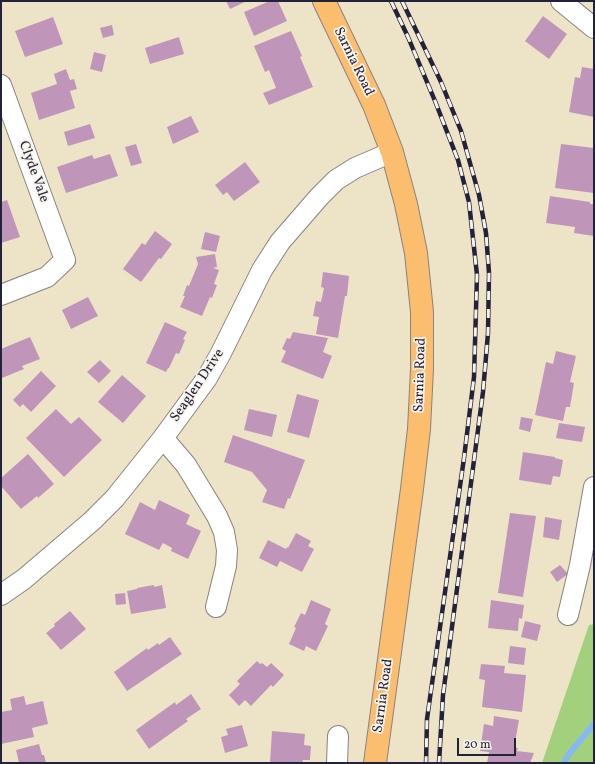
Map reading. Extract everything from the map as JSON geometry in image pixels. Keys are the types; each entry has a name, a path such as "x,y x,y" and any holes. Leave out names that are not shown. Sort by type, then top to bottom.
{"main road":[{"name":"Sarnia Road","path":"324,1 374,105 392,152 406,204 416,253 422,312 422,369 419,428 375,763"}],"street":[{"path":"561,1 594,28"},
{"name":"Clyde Vale","path":"1,84 64,260 47,277 1,295"},
{"name":"Seaglen Drive","path":"1,595 24,579 92,521 115,498 163,438 206,378 221,354 262,270 280,242 295,223 318,197 336,180 355,168 392,152"},
{"path":"163,438 186,465 217,516 224,532 227,550 226,566 216,607"},
{"path":"568,615 580,565 594,487"},
{"path":"337,763 338,736"}],"green space":[{"path":"594,624 594,763 542,763 589,625"}],"building":[{"path":"226,1 247,1 230,9"},
{"path":"270,1 278,1 287,21 254,36 244,12"},
{"path":"543,16 567,34 549,59 525,41"},
{"path":"53,17 63,44 25,57 15,31"},
{"path":"112,25 114,35 103,38 100,28"},
{"path":"291,31 313,87 269,105 263,93 276,88 269,70 265,72 254,46"},
{"path":"179,37 184,54 150,64 145,48"},
{"path":"94,52 106,55 102,72 90,69"},
{"path":"582,67 594,69 594,117 569,112 575,77 580,78"},
{"path":"66,69 70,80 74,79 77,89 70,91 75,108 39,120 31,93 57,84 54,74"},
{"path":"191,116 199,132 173,144 167,127"},
{"path":"90,124 95,138 68,146 64,132"},
{"path":"136,144 142,163 131,166 125,147"},
{"path":"561,144 594,148 594,193 555,188"},
{"path":"110,154 118,176 66,193 57,167 92,155 94,159"},
{"path":"245,162 260,182 234,201 227,192 223,195 215,185"},
{"path":"550,196 590,202 590,204 594,204 594,236 574,233 575,227 546,223"},
{"path":"7,200 20,237 1,243 1,202"},
{"path":"155,231 172,244 161,259 159,258 141,282 123,269 142,243 145,245"},
{"path":"205,232 220,236 216,252 201,249"},
{"path":"215,254 217,267 213,268 219,270 214,284 217,285 202,316 180,307 185,296 183,296 187,285 189,286 198,264 196,257"},
{"path":"323,272 349,276 347,296 345,296 338,338 316,334 319,317 313,316 316,301 321,302 324,288 321,287"},
{"path":"88,297 98,316 71,329 62,310"},
{"path":"165,322 187,332 183,339 185,340 179,354 176,353 166,372 146,363"},
{"path":"293,332 328,338 323,352 332,356 323,379 281,362 286,351 282,349 287,338 290,339"},
{"path":"30,337 40,359 22,366 24,369 2,378 1,349"},
{"path":"556,351 576,356 570,382 574,383 570,407 566,407 563,421 535,415 546,362 553,364"},
{"path":"100,360 111,371 99,383 87,372"},
{"path":"41,371 56,386 31,412 23,404 20,407 13,400"},
{"path":"122,375 146,396 123,423 98,402"},
{"path":"297,394 319,400 309,438 287,432"},
{"path":"56,409 71,424 79,417 102,440 64,477 26,438"},
{"path":"249,409 277,415 272,437 244,430"},
{"path":"521,417 533,419 530,432 519,429"},
{"path":"559,423 585,427 582,442 556,438"},
{"path":"233,435 305,460 290,499 288,498 284,509 262,502 267,490 252,472 224,462"},
{"path":"523,452 555,457 563,460 560,477 553,476 551,485 519,480"},
{"path":"28,454 54,484 38,498 37,496 21,509 1,486 1,478"},
{"path":"159,500 190,515 186,524 201,531 188,559 171,551 172,548 163,543 159,550 125,534 140,502 155,510"},
{"path":"510,513 536,516 523,597 498,593"},
{"path":"545,517 562,520 559,540 543,537"},
{"path":"296,533 311,541 308,546 314,549 302,572 280,561 277,567 259,558 268,540 286,549"},
{"path":"560,565 568,574 557,582 550,572"},
{"path":"154,585 154,587 162,585 166,608 131,614 127,591"},
{"path":"125,593 126,604 116,605 115,594"},
{"path":"311,600 331,609 325,624 328,626 316,651 306,646 304,651 289,644 296,628 294,627 301,613 305,615"},
{"path":"491,600 524,605 522,619 519,618 518,631 488,628"},
{"path":"70,611 86,629 61,650 46,633 55,626 54,624"},
{"path":"525,621 541,625 537,641 521,637"},
{"path":"170,637 182,654 127,691 114,672 147,648 148,650 158,643 159,645"},
{"path":"510,646 526,648 524,665 508,663"},
{"path":"257,661 267,667 271,663 284,675 273,687 271,685 251,706 245,700 239,706 229,695 240,684 237,681"},
{"path":"481,664 505,666 504,673 526,675 522,712 482,707 485,680 479,679"},
{"path":"191,694 201,709 186,719 188,721 149,749 136,730 175,702 176,705"},
{"path":"24,696 26,705 43,701 48,724 32,728 34,737 1,744 1,712 12,710 10,699"},
{"path":"494,716 519,720 514,748 518,748 517,751 534,753 530,763 487,763 489,752 480,751 484,724 493,726"},
{"path":"242,725 248,746 225,753 221,737 228,735 226,729"},
{"path":"272,731 305,734 304,745 311,746 310,760 303,760 302,763 270,763"},
{"path":"39,744 46,763 19,763 16,750"}],"waterway":[{"path":"564,763 568,755 594,724"}],"railway":[{"path":"391,1 435,101 458,160 469,202 477,275 474,377 427,719 426,763"},
{"path":"402,1 441,82 461,131 479,195 486,233 489,273 488,333 483,392 443,695 439,763"}]}
